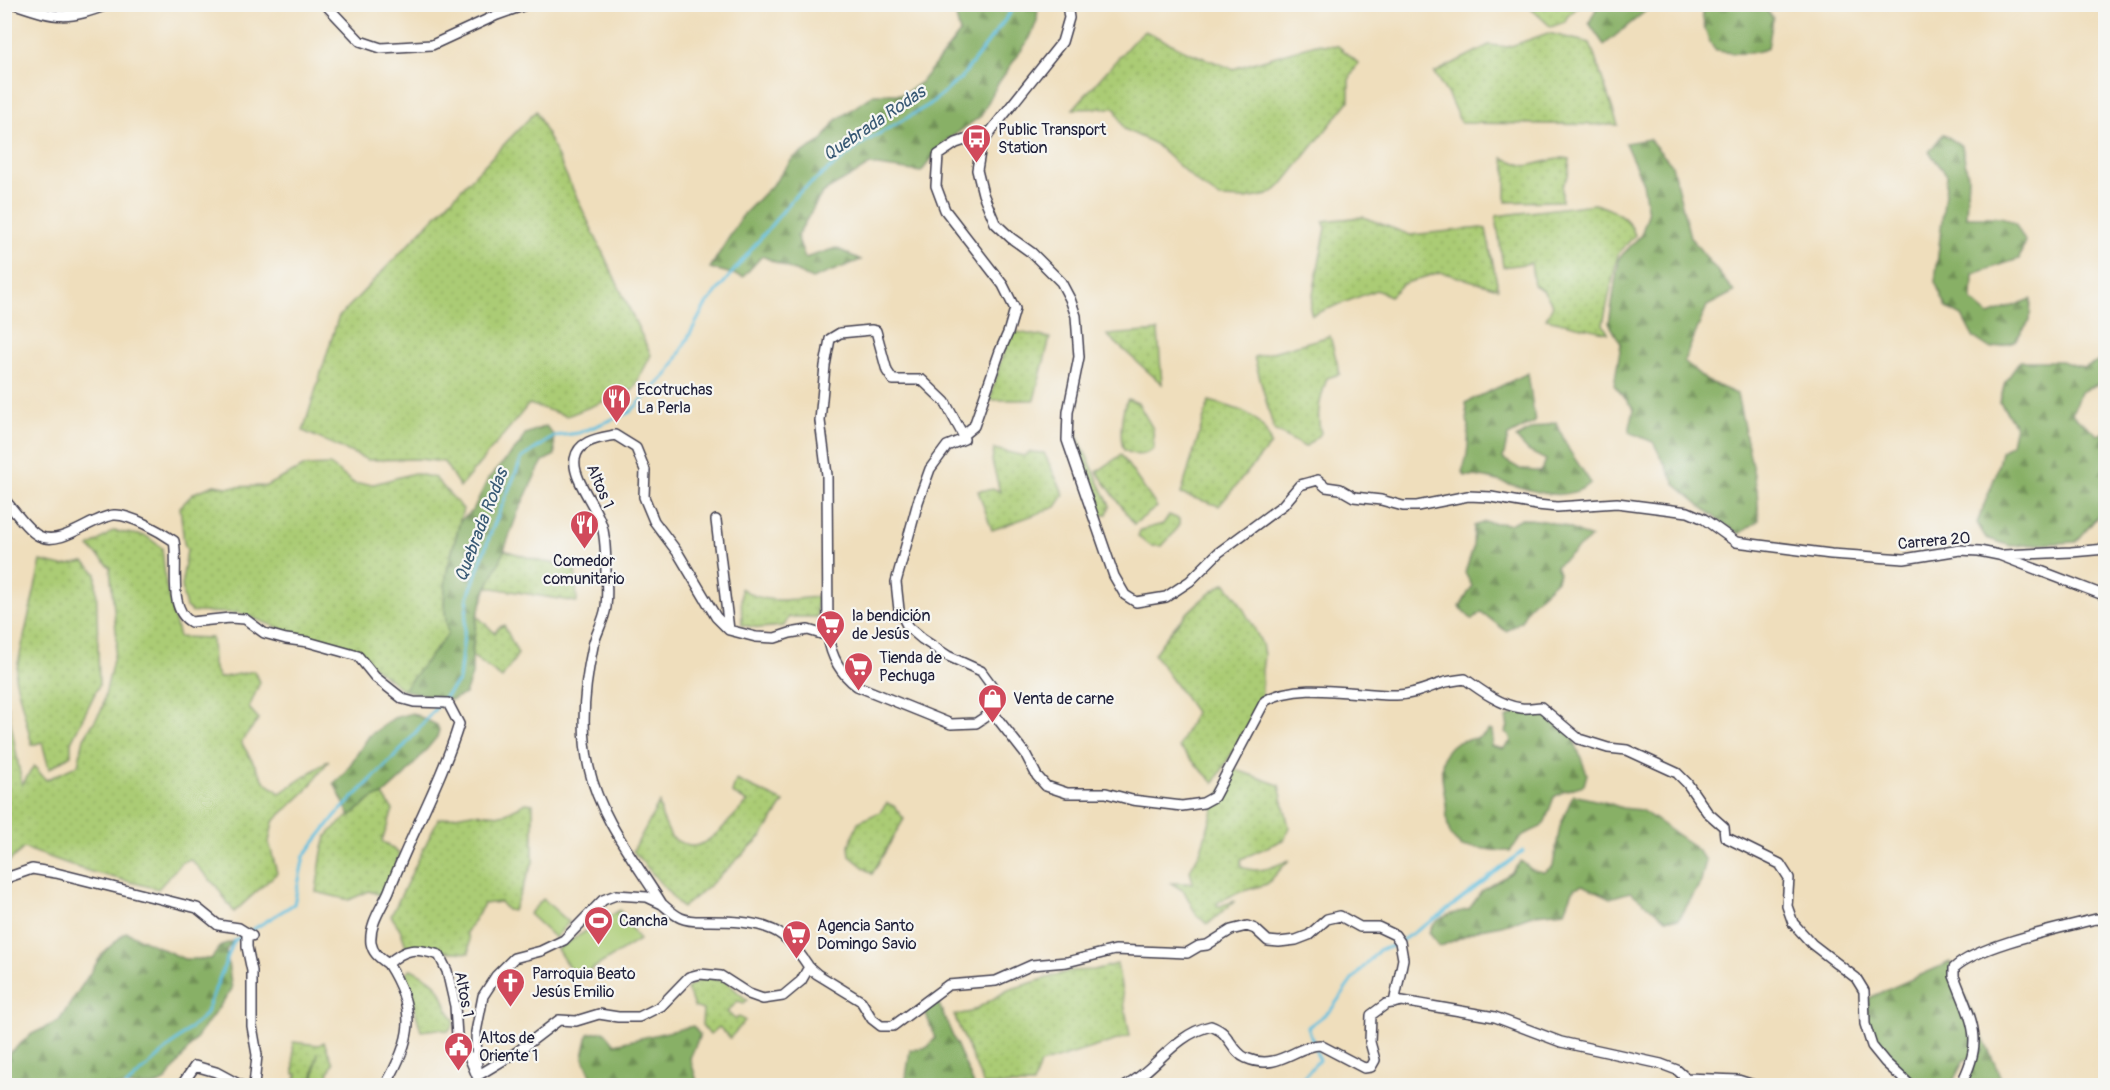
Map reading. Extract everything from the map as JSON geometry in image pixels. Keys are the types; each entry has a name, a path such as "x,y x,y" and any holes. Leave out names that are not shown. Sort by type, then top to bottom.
{"street":[{"path":"15,4 55,17 80,15 110,4"},
{"path":"325,4 360,41 381,48 432,45 497,15 528,4"},
{"name":"Carrera 20","path":"1067,4 1069,18 1062,42 981,146 977,170 982,194 995,223 1032,253 1061,282 1076,316 1079,357 1068,412 1067,440 1114,576 1125,596 1136,602 1166,597 1190,581 1218,553 1284,505 1300,484 1318,480 1326,487 1340,489 1354,497 1381,500 1403,506 1417,506 1479,496 1557,507 1617,503 1688,512 1704,519 1736,542 1871,558 1904,559 1960,550 1978,551 1999,555 2106,596"},
{"path":"963,435 945,402 922,380 893,380 887,371 876,331 840,333 830,339 820,421 827,475 828,636 830,646 846,678 857,686 951,724 976,723 988,715 993,702 992,686 981,671 948,656 908,627 899,610 896,582 918,502 930,470 946,446 964,438 963,435 974,426 1015,309 1003,285 945,210 936,186 938,155 956,143 991,131"},
{"name":"Altos 1","path":"729,630 716,617 678,553 654,521 644,497 645,470 636,448 615,435 587,442 577,452 574,461 578,479 602,526 606,575 606,608 594,645 585,692 583,728 589,768 607,817 662,904 680,918 734,921 776,931 795,948 817,974 861,1001 872,1018 881,1026 893,1026 948,985 996,981 1032,965 1066,962 1115,950 1187,952 1199,946 1208,945 1231,930 1247,926 1255,929 1268,941 1296,940 1309,935 1327,919 1340,916 1360,927 1378,927 1395,935 1400,942 1403,959 1394,1003"},
{"path":"4,499 23,522 39,536 56,538 114,515 128,518 162,533 174,541 177,553 178,608 191,622 230,618 245,619 264,633 358,656 375,677 403,699 414,702 447,703 459,724 450,753 395,872 372,929 371,944 375,955 388,964 397,978 410,1024 408,1040 400,1062 386,1086"},
{"path":"716,520 729,630 756,637 775,638 808,630 828,636"},
{"path":"1999,555 2106,549"},
{"path":"990,710 1026,755 1037,776 1046,786 1067,793 1106,793 1132,800 1182,806 1203,803 1214,797 1265,701 1281,693 1345,690 1398,695 1413,693 1444,682 1465,679 1477,688 1507,703 1521,708 1541,707 1579,739 1608,748 1627,750 1677,773 1687,783 1707,812 1724,827 1725,837 1780,864 1789,878 1787,906 1793,923 1812,944 1856,978 1864,991 1865,1024 1872,1046 1885,1062 1911,1086"},
{"path":"4,881 18,873 32,869 57,873 197,908 218,925 239,928 249,934 247,947 252,971 252,1026 257,1055 254,1086"},
{"path":"477,1076 477,1032 483,996 496,976 514,958 541,951 564,940 603,900 616,895 647,897 662,904"},
{"path":"1960,1086 1974,1052 1975,1034 1954,976 1954,968 1966,958 2016,940 2096,919 2106,920"},
{"name":"Altos 1","path":"388,964 399,953 413,950 440,955 447,971 455,1006 457,1036 477,1076"},
{"path":"477,1076 517,1052 560,1020 576,1021 599,1014 639,1017 661,1006 689,977 700,974 721,975 749,994 763,999 783,996 801,981 809,967"},
{"path":"1126,1086 1143,1075 1168,1049 1200,1029 1211,1026 1223,1033 1239,1053 1254,1060 1285,1058 1316,1045 1354,1064 1364,1068 1371,1067 1375,1060 1370,1042 1371,1015 1386,1004 1402,1001 1495,1017 1562,1042 1661,1064 1677,1070 1686,1078 1738,1080 1757,1086"},
{"path":"181,1086 195,1066 216,1072 242,1086"}],"green space":[{"path":"1598,4 1653,5 1604,45 1589,23"},
{"path":"953,5 1038,5 1037,21 1030,38 997,85 981,116 946,141 921,172 870,165 822,193 797,236 805,258 836,248 861,260 812,279 762,256 743,277 710,268 743,215 775,182 793,158 822,141 835,121 874,94 903,94 921,82 960,33"},
{"path":"1527,5 1580,5 1567,17 1565,22 1551,27"},
{"path":"1701,5 1762,5 1773,18 1768,48 1749,53 1716,51 1707,35"},
{"path":"1145,31 1188,52 1233,69 1316,44 1338,46 1358,63 1349,80 1349,101 1281,186 1268,195 1246,199 1220,198 1198,183 1155,144 1124,129 1115,108 1073,109 1135,39"},
{"path":"1548,33 1590,43 1618,125 1461,123 1448,95 1434,73 1489,45 1508,47"},
{"path":"536,111 651,355 633,390 567,416 529,404 460,487 444,462 419,459 368,460 303,431 338,318"},
{"path":"1943,134 1962,146 1968,176 1966,217 2002,217 2015,223 2025,241 2019,259 1973,274 1972,301 1989,315 2031,299 2030,320 2014,342 1991,349 1973,337 1962,316 1947,308 1935,282 1947,175 1929,152"},
{"path":"1649,139 1672,165 1690,237 1734,292 1707,306 1684,361 1707,381 1737,394 1757,489 1759,520 1740,534 1719,521 1676,485 1653,442 1629,432 1634,409 1614,385 1621,344 1609,323 1619,258 1641,235 1648,214 1643,183 1625,143"},
{"path":"1503,158 1526,166 1562,158 1570,159 1568,176 1562,186 1562,201 1506,202 1506,169"},
{"path":"1594,204 1619,214 1629,223 1635,235 1618,254 1603,324 1608,333 1546,319 1553,305 1543,290 1534,285 1531,263 1503,267 1496,216"},
{"path":"1363,217 1410,235 1486,229 1498,288 1440,272 1403,284 1390,296 1376,290 1312,315 1310,309 1326,228 1323,221"},
{"path":"1012,331 1050,338 1034,400 990,400 1001,360"},
{"path":"1158,331 1162,384 1107,335"},
{"path":"1330,336 1340,374 1327,378 1319,412 1321,433 1305,447 1274,430 1254,357"},
{"path":"2105,357 2105,381 2080,392 2072,414 2098,435 2105,432 2105,508 2076,542 2011,546 1986,538 1977,523 1996,474 2001,452 2011,444 2015,425 2000,402 2005,382 2020,361 2061,361 2084,368"},
{"path":"1528,373 1535,422 1508,436 1503,459 1520,469 1541,472 1546,460 1528,451 1516,438 1532,429 1556,422 1569,450 1591,483 1577,491 1562,494 1546,493 1496,480 1465,476 1462,472 1467,455 1468,438 1465,403"},
{"path":"1128,399 1138,403 1153,429 1154,449 1139,455 1124,450 1122,445 1122,416"},
{"path":"1209,401 1239,410 1255,418 1267,433 1271,444 1219,506 1181,494"},
{"path":"546,426 554,436 555,455 543,461 535,476 487,587 477,616 472,650 472,675 465,694 451,700 403,690 448,634 444,604 446,575 460,521 473,510 488,479 519,445 525,434"},
{"path":"1076,433 1110,506 1107,514 1099,516 1083,478 1070,438"},
{"path":"994,449 1024,456 1030,452 1044,453 1064,495 1056,507 992,530 978,491 995,489 1000,492 992,461"},
{"path":"1121,455 1157,507 1134,524 1097,472"},
{"path":"330,465 355,484 374,484 414,473 435,478 463,509 446,575 444,604 448,634 403,690 349,647 301,636 239,613 192,612 186,607 182,581 187,550 184,543 180,507 194,493 214,485 266,486 305,466"},
{"path":"1169,515 1179,519 1179,524 1162,546 1151,546 1138,537 1140,530 1163,524"},
{"path":"1519,519 1556,524 1591,538 1556,566 1559,573 1557,580 1529,606 1521,621 1506,631 1481,612 1472,620 1460,607 1472,586 1465,573 1473,548 1474,526 1485,522 1510,524"},
{"path":"113,531 146,536 162,548 166,586 179,637 212,638 213,665 219,678 254,671 260,682 249,708 259,719 241,742 265,782 280,793 329,760 306,791 273,822 269,842 277,873 234,912 217,887 190,859 181,863 158,889 88,871 24,848 5,865 5,713 8,707 22,785 34,766 46,780 78,765 84,738 102,709 117,642 110,567 89,547"},
{"path":"504,550 543,562 575,565 577,602 487,587"},
{"path":"41,561 62,566 84,562 96,573 99,685 71,742 71,755 49,769 42,742 32,745 15,677"},
{"path":"1225,583 1237,598 1262,644 1264,655 1262,703 1214,783 1179,747 1195,712 1154,654 1185,615"},
{"path":"741,588 750,594 768,599 817,597 817,617 789,617 784,626 760,628 742,625"},
{"path":"477,616 495,633 504,625 518,654 502,678 472,656"},
{"path":"1537,709 1573,737 1587,774 1584,785 1564,791 1554,797 1541,827 1523,835 1510,851 1462,847 1452,837 1448,827 1442,774 1446,752 1455,743 1481,737 1489,730 1492,731 1491,746 1503,749 1511,741 1505,732 1508,727 1506,718 1520,711"},
{"path":"412,713 437,725 439,730 437,737 405,775 383,795 373,798 350,816 334,783 344,774 369,736 394,718"},
{"path":"1234,769 1279,785 1289,827 1285,839 1241,859 1241,866 1259,870 1289,860 1267,884 1237,893 1218,902 1217,907 1235,901 1208,924 1197,916 1184,891 1171,883 1193,883 1190,870 1201,850 1216,801"},
{"path":"736,780 784,802 762,836 682,908 633,851 659,803 662,817 671,837 690,846 708,840 748,802 732,793"},
{"path":"383,795 393,810 382,841 400,854 383,896 369,891 349,900 316,892 326,837 336,826 373,798"},
{"path":"1573,795 1622,808 1641,810 1691,844 1706,860 1701,882 1679,919 1666,919 1630,892 1610,898 1583,885 1574,888 1565,911 1535,914 1507,924 1480,929 1439,947 1429,932 1432,926 1446,916 1469,909 1482,891 1511,873 1521,861 1532,870 1544,872 1553,866 1560,826"},
{"path":"526,803 533,804 533,862 513,911 507,910 500,902 484,904 466,933 469,939 469,953 407,949 400,929 391,916 438,819 472,813 502,815"},
{"path":"887,803 894,806 904,819 872,874 850,856 849,846 858,822 880,812"},
{"path":"543,899 569,922 555,938 529,914"},
{"name":"Cancha","path":"620,910 639,940 576,979 557,949"},
{"path":"126,932 184,959 211,959 222,945 234,941 226,950 232,989 166,1080 154,1086 5,1085 5,1057 32,1034 59,1021 103,953"},
{"path":"1950,962 2004,1085 1964,1085 1976,1057 1983,1049 1963,1062 1951,1085 1915,1085 1875,1045 1867,1020 1869,998"},
{"path":"1117,964 1130,1036 1040,1064 1033,1085 984,1085 954,1015 971,1012 1008,990 1070,971 1094,970"},
{"path":"411,969 430,980 439,989 454,1019 448,1031 439,1029 421,1031 405,974"},
{"path":"705,977 725,981 747,1000 744,1003 738,1001 727,1012 735,1019 739,1017 745,1021 730,1038 719,1027 710,1035 702,1025 703,1010 694,1007 687,988"},
{"path":"938,1002 974,1085 905,1085 910,1050 928,1047 935,1038 925,1011"},
{"path":"693,1026 700,1035 690,1058 697,1081 695,1085 595,1085 583,1057 588,1034 604,1031 615,1044"},
{"path":"293,1042 319,1045 324,1042 333,1063 327,1077 328,1085 313,1085 318,1052 311,1085 293,1085 297,1074 294,1074"}],"waterway":[{"name":"Quebrada Rodas","path":"126,1086 205,1015 234,941 294,904 304,856 336,815 401,750 459,680 468,597 491,532 522,458 555,436 579,433 630,412 669,373 705,306 796,195 863,143 929,105 961,78 1017,4"},
{"path":"1293,1086 1319,1060 1308,1027 1331,1010 1352,980 1379,950 1393,946 1442,914 1523,851"}],"place":[{"name":"Public Transport Station","path":"977,164"},
{"name":"Ecotruchas La Perla","path":"616,424"},
{"name":"Comedor comunitario","path":"584,550"},
{"name":"la bendición de Jesús","path":"831,650"},
{"name":"Tienda de Pechuga","path":"858,692"},
{"name":"Venta de carne","path":"992,724"},
{"name":"Cancha","path":"598,946"},
{"name":"Agencia Santo Domingo Savio","path":"796,960"},
{"name":"Parroquia Beato Jesús Emilio","path":"511,1008"},
{"name":"Altos de Oriente 1","path":"458,1072"}]}
